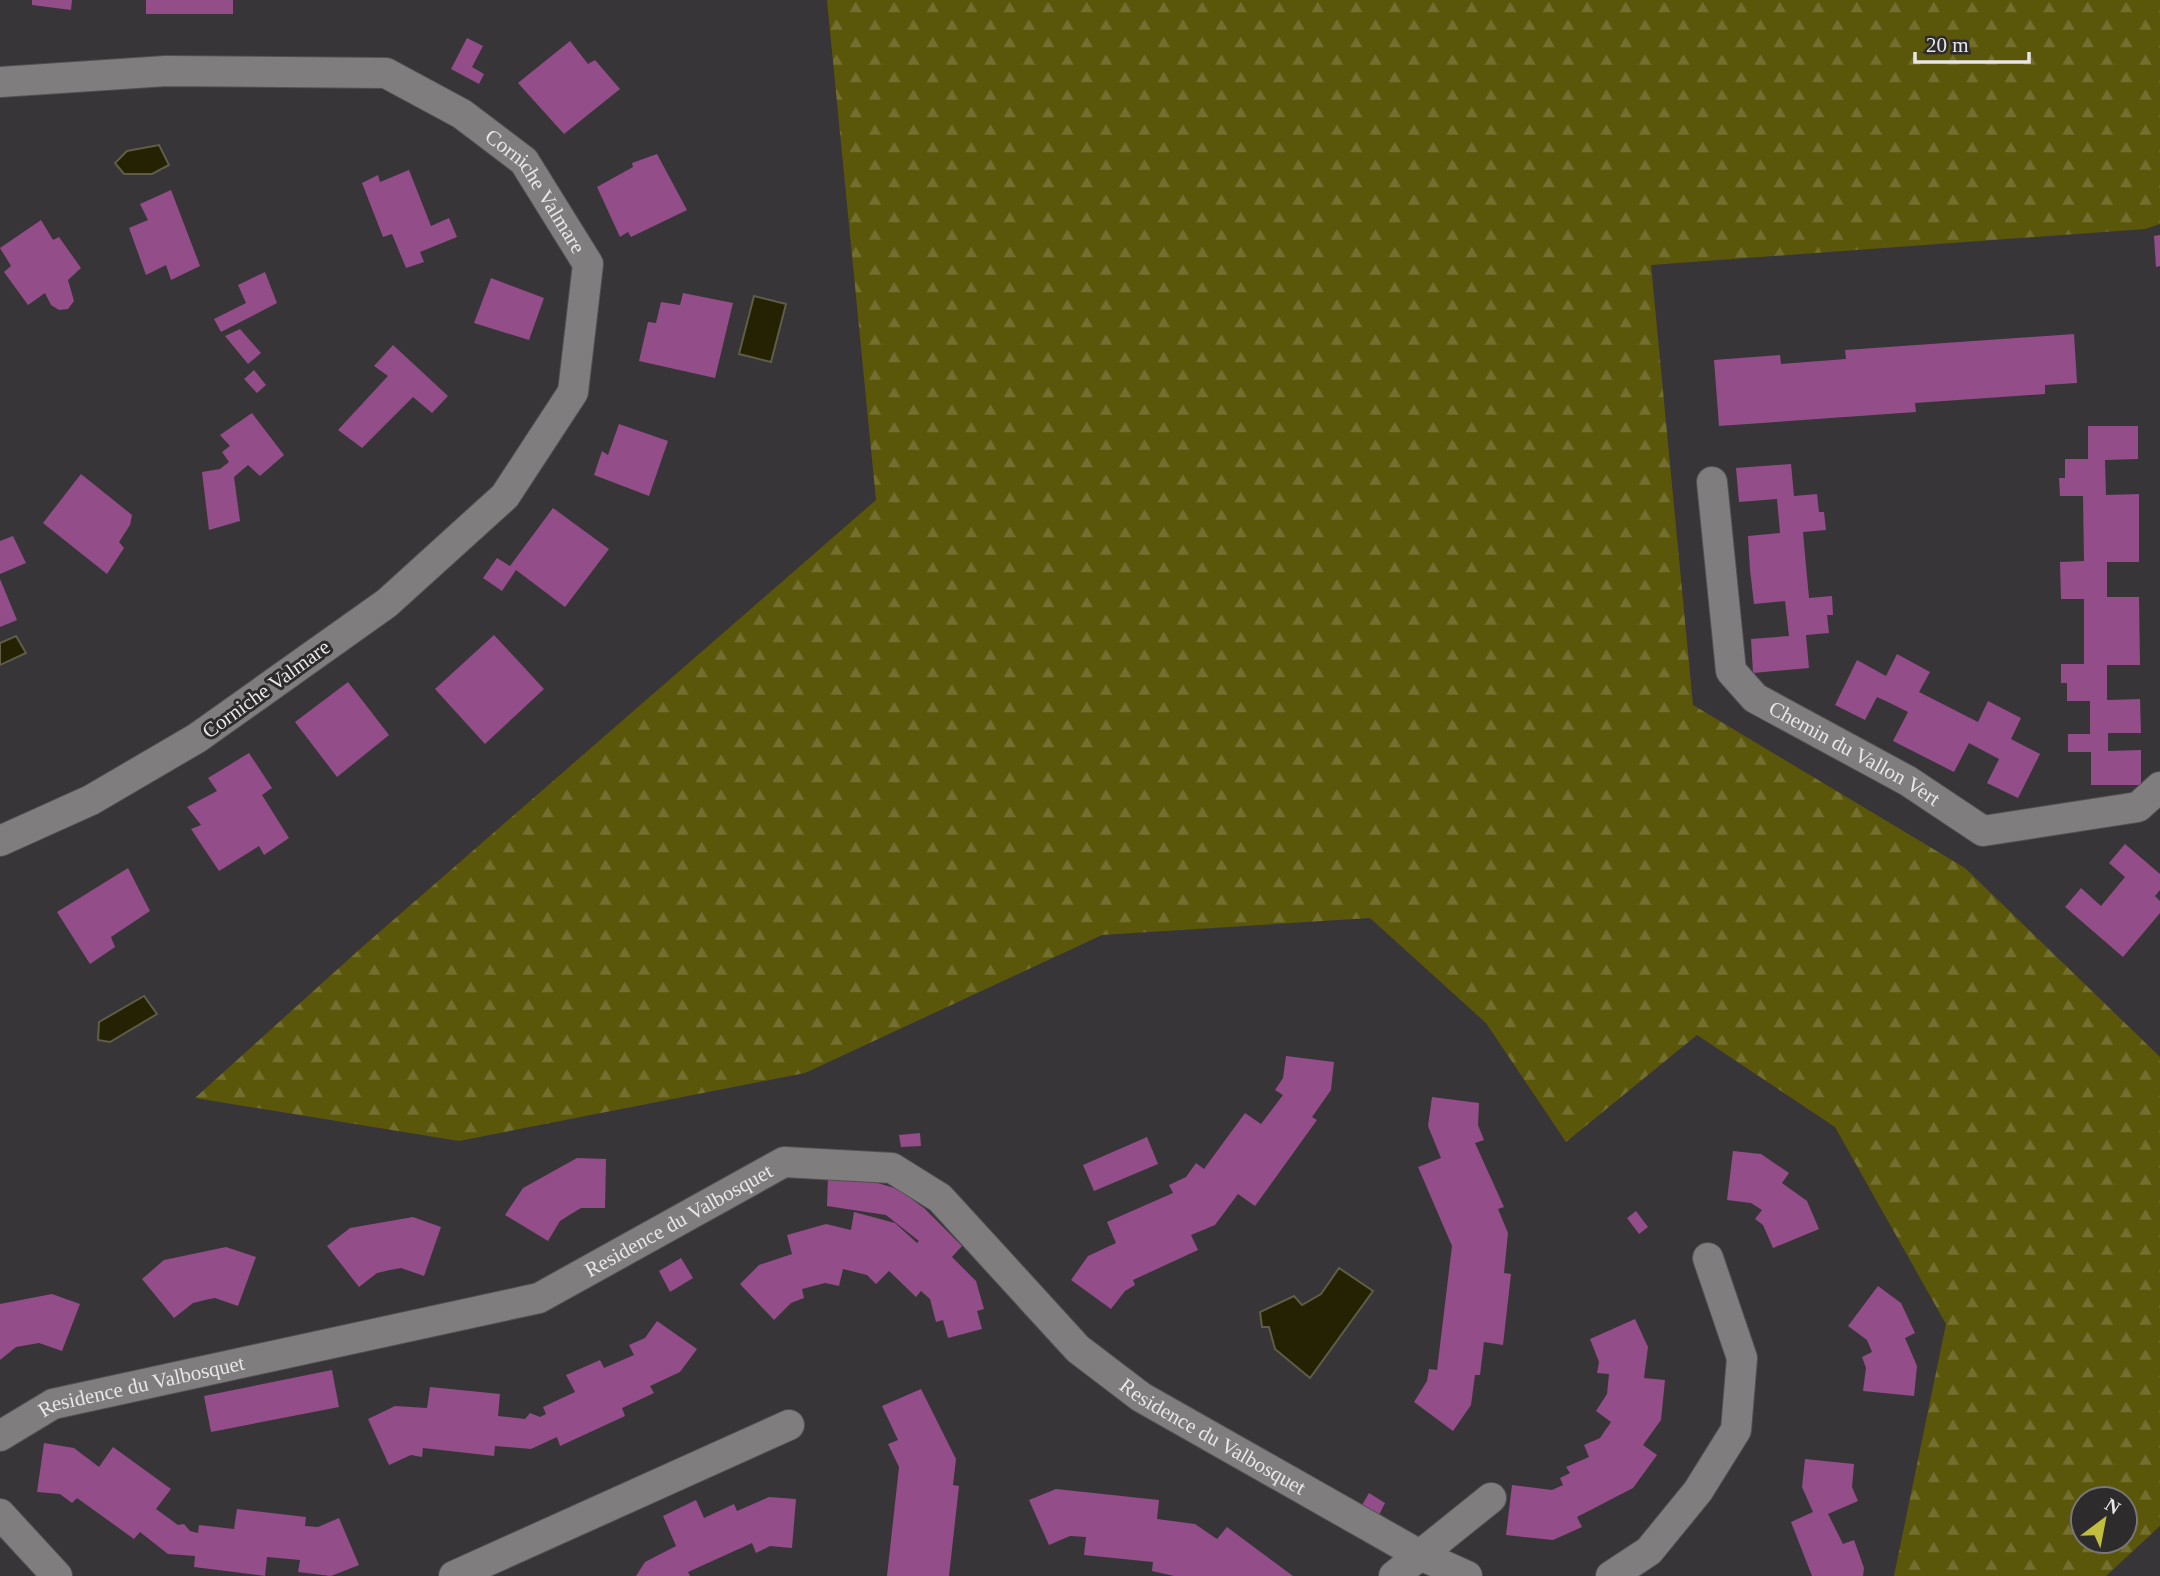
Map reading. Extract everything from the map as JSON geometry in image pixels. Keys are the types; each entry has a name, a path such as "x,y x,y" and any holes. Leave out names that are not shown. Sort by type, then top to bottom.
{"street":[{"name":"Corniche Valmare","path":"0,82 166,71 386,73 463,114 524,161 587,264 573,392 505,496 387,603 197,738 91,800 0,841"},
{"name":"Chemin du Vallon Vert","path":"1712,482 1731,671 1755,698 1908,781 1983,831 2138,807 2160,787"},
{"name":"Residence du Valbosquet","path":"0,1436 53,1404 539,1298 784,1162 892,1168 940,1198 1078,1349 1141,1398 1418,1555 1467,1576"},
{"path":"1611,1576 1649,1551 1698,1492 1736,1430 1742,1358 1708,1258"},
{"path":"454,1576 789,1425"},
{"path":"1394,1576 1491,1499"},
{"path":"0,1514 57,1576"}],"green space":[{"path":"827,0 2160,0 2160,224 2145,229 1651,265 1693,705 1965,868 2160,1057 2160,1526 2139,1545 2139,1485 2069,1485 2069,1555 2129,1555 2106,1576 1894,1576 1946,1324 1835,1127 1697,1035 1566,1142 1486,1023 1370,918 1102,935 805,1073 459,1141 195,1098 360,949 876,500"}],"shaded area":[{"path":"159,145 169,165 152,174 124,174 115,163 127,151"},
{"path":"754,296 786,304 771,362 739,354"},
{"path":"16,636 26,653 0,665 0,643"},
{"path":"144,996 157,1014 110,1042 98,1040 99,1022"},
{"path":"1339,1268 1373,1291 1310,1378 1275,1349 1269,1327 1262,1327 1260,1312 1294,1296 1302,1305 1321,1294"}],"building":[{"path":"32,0 72,0 71,10 32,5"},
{"path":"146,0 233,0 233,14 146,14"},
{"path":"467,38 483,46 472,67 484,74 479,84 451,69"},
{"path":"570,41 588,64 595,60 620,89 564,134 518,83"},
{"path":"657,154 687,210 631,237 628,232 620,237 597,187 633,167 632,163"},
{"path":"409,170 431,226 449,218 457,237 420,252 424,262 406,268 392,234 383,237 362,183 378,175 380,182"},
{"path":"171,190 200,266 171,280 166,265 146,275 129,228 148,220 140,204"},
{"path":"41,220 53,240 59,237 81,268 68,280 74,301 68,309 59,310 51,305 45,293 28,305 4,272 11,266 0,248"},
{"path":"2160,235 2160,266 2156,267 2154,236"},
{"path":"265,272 277,303 221,332 214,319 246,303 238,285"},
{"path":"491,278 544,298 529,340 474,323"},
{"path":"683,293 733,303 715,378 639,361 648,322 656,323 661,302 680,305"},
{"path":"240,329 261,353 248,364 225,336"},
{"path":"2074,334 2077,383 2045,385 2045,394 1915,403 1916,412 1719,426 1714,360 1780,355 1781,364 1846,359 1845,350"},
{"path":"393,345 448,396 432,413 413,397 362,448 338,430 388,376 374,366"},
{"path":"254,370 266,385 257,393 244,379"},
{"path":"252,413 284,455 260,476 248,465 234,477 240,521 209,530 202,472 220,469 229,462 222,452 230,446 220,435"},
{"path":"619,424 668,441 649,496 594,475 602,451 608,455"},
{"path":"2088,426 2138,426 2138,459 2105,460 2106,495 2139,494 2139,562 2107,562 2107,597 2139,597 2140,665 2107,665 2107,700 2140,699 2141,733 2108,733 2108,751 2141,750 2141,785 2091,785 2091,752 2068,752 2068,734 2090,734 2090,701 2067,701 2067,683 2061,683 2061,664 2084,664 2084,599 2061,599 2060,562 2084,561 2083,496 2060,496 2059,478 2065,478 2065,459 2088,459"},
{"path":"1791,464 1794,496 1817,494 1819,512 1824,512 1826,530 1803,532 1809,598 1832,596 1833,615 1827,615 1829,633 1806,635 1809,668 1753,673 1751,639 1789,636 1785,601 1754,604 1750,570 1748,536 1780,533 1777,499 1739,502 1736,468"},
{"path":"81,474 132,515 130,525 119,542 124,548 107,574 43,523"},
{"path":"553,508 609,549 565,607 516,570 502,591 483,578 497,558 510,566"},
{"path":"13,536 26,563 0,574 0,541"},
{"path":"0,579 17,620 0,627"},
{"path":"494,635 544,689 485,744 435,689"},
{"path":"1897,654 1930,672 1919,692 1978,722 1988,701 2021,718 2011,739 2040,754 2018,798 1987,783 1999,759 1969,743 1954,772 1893,741 1908,712 1877,697 1865,720 1835,705 1857,660 1886,676"},
{"path":"348,682 389,735 337,777 295,722"},
{"path":"249,753 272,788 262,795 289,838 264,855 259,846 219,871 191,829 201,825 187,807 217,791 208,778"},
{"path":"2125,844 2160,874 2160,890 2155,896 2160,901 2160,913 2123,957 2065,907 2081,888 2101,906 2125,877 2109,863"},
{"path":"128,868 150,911 111,937 115,947 90,964 57,912"},
{"path":"1286,1056 1334,1062 1331,1090 1312,1117 1317,1120 1255,1206 1238,1194 1215,1225 1191,1235 1198,1250 1133,1280 1135,1285 1125,1291 1111,1309 1071,1280 1088,1256 1116,1243 1107,1222 1173,1193 1169,1185 1186,1177 1196,1163 1204,1169 1245,1113 1261,1124 1283,1095 1275,1090 1283,1078"},
{"path":"1432,1097 1479,1103 1478,1125 1484,1140 1475,1143 1504,1207 1498,1209 1508,1233 1504,1273 1511,1274 1503,1345 1484,1342 1480,1375 1475,1375 1471,1405 1453,1431 1414,1402 1427,1381 1429,1369 1437,1370 1452,1246 1418,1167 1441,1158 1428,1126"},
{"path":"920,1133 921,1146 901,1147 899,1135"},
{"path":"1147,1137 1158,1164 1094,1191 1083,1165"},
{"path":"1733,1151 1761,1154 1789,1173 1782,1183 1807,1201 1819,1229 1773,1248 1763,1225 1755,1219 1762,1210 1751,1203 1727,1200"},
{"path":"577,1158 606,1159 605,1208 581,1208 560,1221 548,1241 505,1215 523,1188"},
{"path":"828,1178 871,1181 898,1189 924,1208 962,1246 952,1257 976,1281 984,1309 977,1311 982,1329 948,1338 943,1320 936,1322 930,1299 921,1291 916,1297 889,1271 876,1284 867,1275 843,1269 839,1286 825,1283 802,1289 804,1298 791,1303 774,1320 740,1284 759,1265 792,1254 787,1235 826,1224 851,1230 854,1212 895,1223 917,1243 919,1241 886,1215 827,1206"},
{"path":"1636,1211 1648,1227 1639,1234 1627,1218"},
{"path":"413,1217 441,1227 424,1276 401,1268 377,1273 359,1287 327,1246 350,1228"},
{"path":"226,1247 256,1257 238,1306 215,1298 193,1303 174,1318 142,1279 164,1260"},
{"path":"681,1258 693,1278 670,1292 659,1271"},
{"path":"1878,1286 1901,1303 1915,1333 1905,1338 1917,1366 1914,1396 1863,1391 1866,1368 1862,1357 1872,1352 1867,1340 1848,1326"},
{"path":"52,1294 80,1304 62,1351 39,1343 16,1347 0,1360 0,1304"},
{"path":"1635,1319 1648,1347 1644,1378 1665,1380 1661,1420 1643,1445 1657,1455 1633,1488 1577,1517 1582,1527 1553,1540 1506,1535 1512,1485 1552,1490 1563,1485 1560,1478 1570,1473 1566,1467 1589,1457 1584,1445 1600,1438 1611,1422 1596,1411 1607,1394 1609,1374 1597,1373 1599,1362 1590,1339"},
{"path":"657,1321 697,1349 680,1372 650,1386 654,1393 622,1408 625,1416 560,1446 557,1437 531,1449 495,1446 494,1456 423,1448 422,1457 411,1455 389,1465 368,1419 395,1406 427,1408 430,1387 500,1394 498,1416 525,1419 530,1413 540,1417 546,1414 543,1407 575,1392 566,1375 600,1360 604,1368 634,1355 629,1345 645,1338"},
{"path":"332,1370 339,1407 211,1432 204,1396"},
{"path":"921,1389 956,1459 953,1485 959,1486 949,1576 887,1576 899,1467 888,1444 898,1440 882,1406"},
{"path":"44,1443 74,1448 99,1467 113,1447 171,1489 156,1509 178,1525 184,1524 190,1531 198,1533 199,1525 234,1529 237,1509 306,1517 305,1526 318,1527 339,1518 359,1565 331,1576 298,1572 300,1560 267,1557 265,1576 194,1567 195,1556 168,1554 140,1532 134,1539 77,1498 72,1503 60,1494 37,1492"},
{"path":"1805,1459 1854,1464 1852,1487 1858,1501 1828,1514 1843,1544 1854,1540 1864,1568 1863,1576 1812,1576 1791,1522 1813,1512 1802,1487"},
{"path":"1056,1489 1159,1500 1157,1519 1195,1524 1217,1539 1227,1527 1293,1576 1174,1576 1152,1571 1153,1562 1084,1555 1086,1537 1070,1536 1049,1545 1029,1500"},
{"path":"1369,1493 1385,1503 1379,1515 1362,1505"},
{"path":"769,1497 796,1499 792,1548 770,1546 756,1553 752,1543 688,1572 690,1576 636,1576 645,1562 676,1546 663,1516 696,1500 704,1518 734,1504 737,1511"}]}
